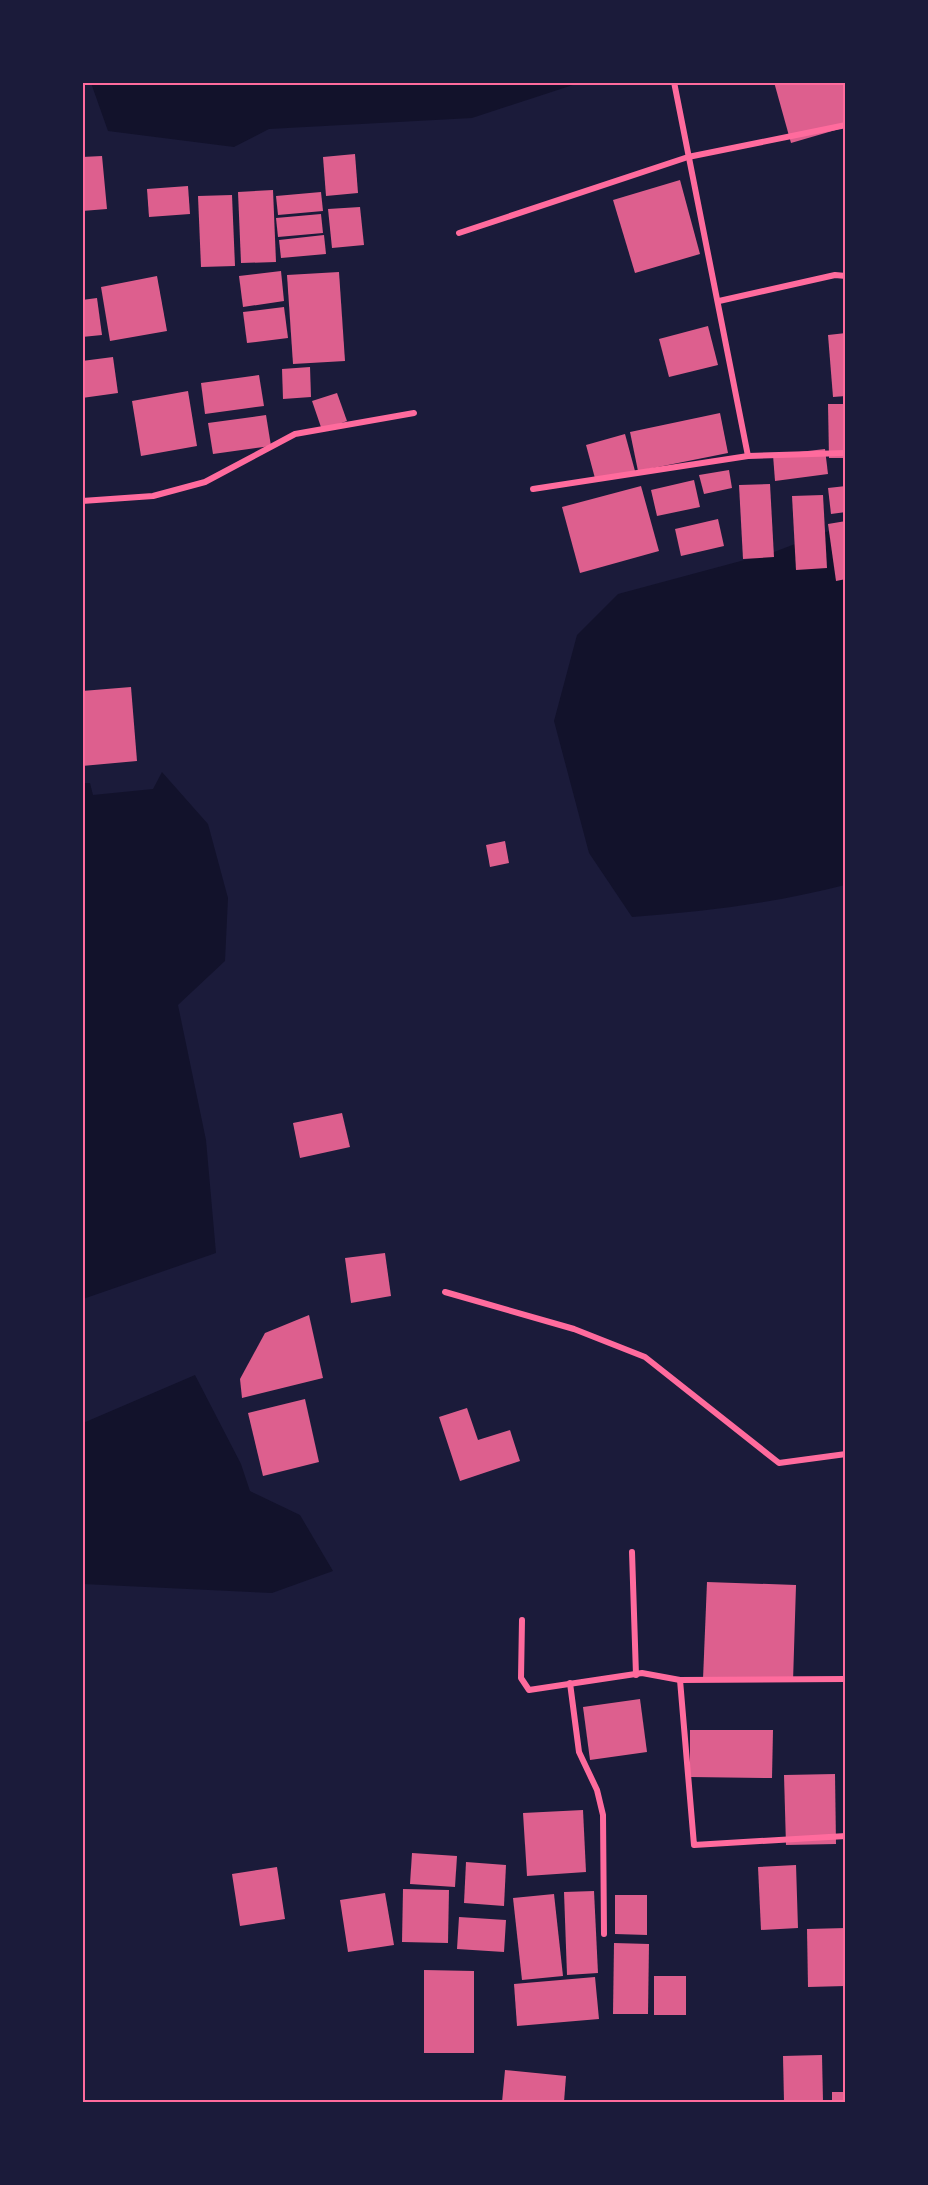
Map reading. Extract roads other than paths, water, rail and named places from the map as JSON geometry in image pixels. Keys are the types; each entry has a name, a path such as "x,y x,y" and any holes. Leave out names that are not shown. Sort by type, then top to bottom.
{"street":[{"path":"674,82 748,456"},
{"path":"459,233 688,157 846,125"},
{"path":"719,301 835,275 846,276"},
{"path":"82,501 153,496 205,482 295,434 414,413"},
{"path":"533,489 748,456 846,453"},
{"path":"445,1292 574,1329 645,1357 779,1463 846,1454"},
{"path":"632,1552 636,1674"},
{"path":"522,1620 521,1678 529,1690 636,1674 680,1680 846,1679"},
{"path":"680,1680 694,1845 846,1836"},
{"path":"570,1683 579,1752 597,1790 603,1815 604,1934"}]}
